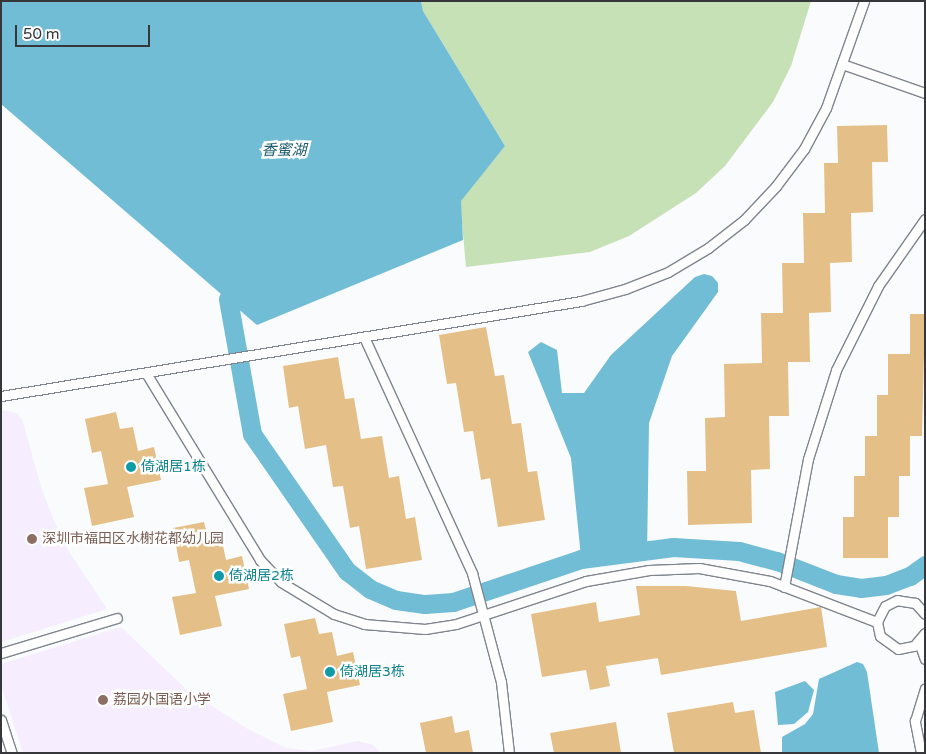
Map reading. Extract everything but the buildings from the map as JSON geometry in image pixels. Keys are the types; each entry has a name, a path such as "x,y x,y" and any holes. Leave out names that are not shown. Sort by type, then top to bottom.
{"lane":[{"path":"1,396 581,301 626,290 668,272 708,248 737,226 776,186 817,124 842,64 864,1"},
{"path":"842,64 925,93"},
{"path":"784,587 808,459 836,370 878,286 925,219"},
{"path":"364,337 472,573 485,614 500,682 509,753"},
{"path":"146,372 242,534 281,582 306,600 341,617 394,629 433,628 485,614 578,583 649,570 699,568 735,572 784,587 877,622"},
{"path":"924,609 915,603 897,600 885,606 877,622 880,636 890,646 906,649 919,642 925,633"},
{"path":"1,653 117,618"},
{"path":"919,642 925,659"},
{"path":"921,753 915,721 925,688"},
{"path":"1,720 12,753"}],"shaded area":[{"name":"深圳市福田区水榭花都幼儿园","path":"1,410 16,413 22,419 42,490 55,523 71,555 107,609 1,642"},
{"name":"荔园外国语小学","path":"121,627 186,689 246,728 286,748 312,751 358,741 373,745 381,753 23,753 1,685 1,664"}],"green space":[{"path":"421,1 811,1 791,66 773,102 725,166 696,193 629,236 590,252 466,267 460,201 505,146 423,11"}],"water":[{"name":"香蜜湖","path":"1,1 421,1 423,11 505,146 461,201 463,240 257,325 1,104"},
{"path":"704,274 712,276 718,283 718,292 672,356 649,423 647,556 582,567 571,458 528,352 541,342 557,350 562,393 584,393 611,355 695,277"},
{"path":"857,662 863,664 867,672 879,753 782,753 782,737 805,724 813,714 819,679"},
{"path":"805,681 814,690 808,712 794,724 778,725 775,692"}],"waterway":[{"path":"228,299 252,434 347,571 370,589 396,600 425,604 453,602 581,559 673,547 739,551 777,561 836,584 861,588 886,585 910,576 925,565"}],"place":[{"name":"倚湖居1栋","path":"131,467"},
{"name":"深圳市福田区水榭花都幼儿园","path":"32,539"},
{"name":"倚湖居2栋","path":"219,576"},
{"name":"倚湖居3栋","path":"330,672"},
{"name":"荔园外国语小学","path":"103,700"}]}
